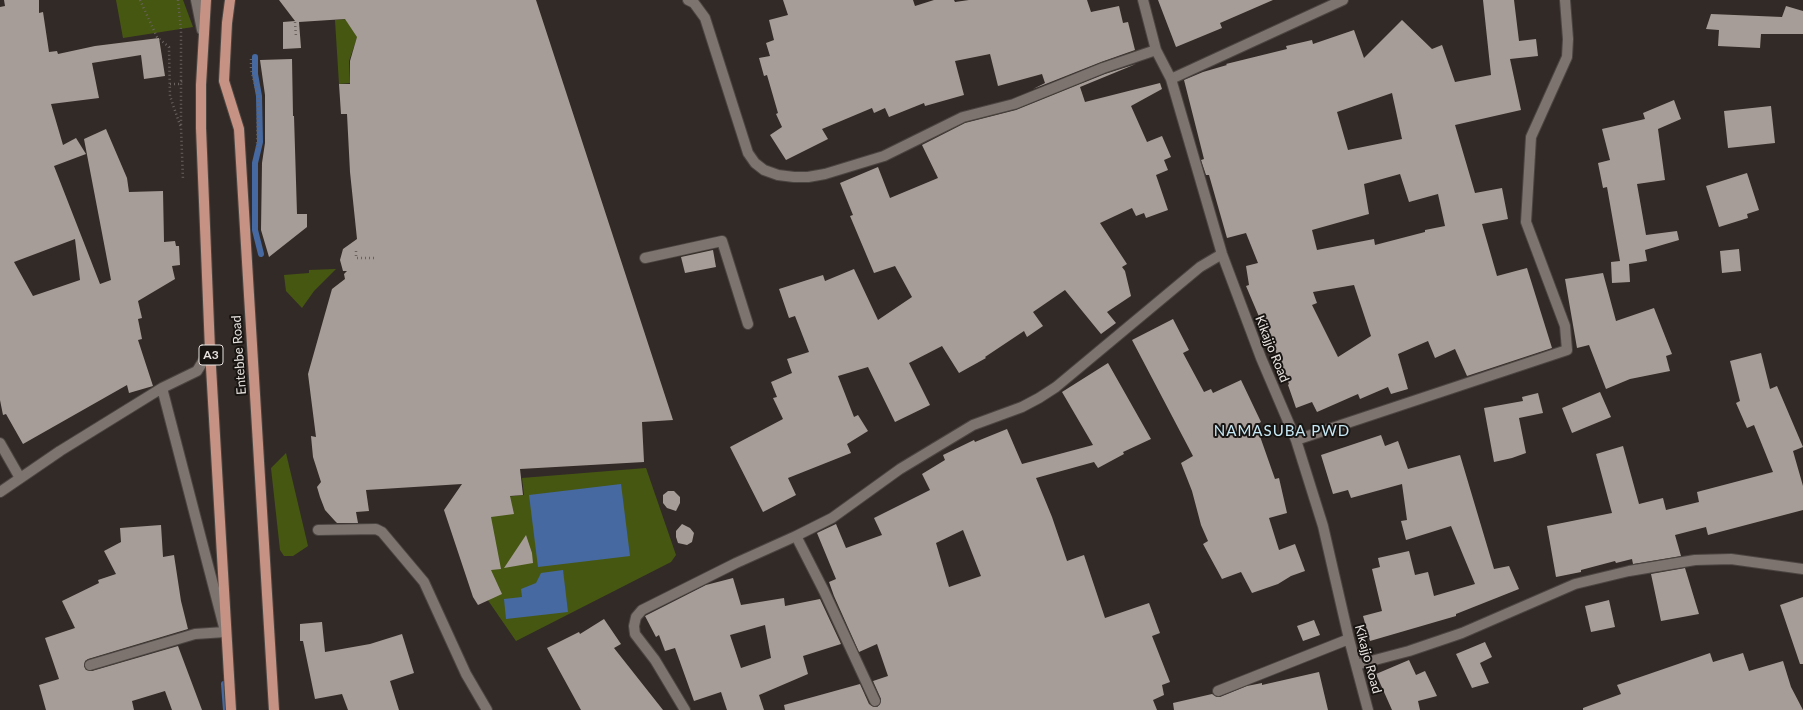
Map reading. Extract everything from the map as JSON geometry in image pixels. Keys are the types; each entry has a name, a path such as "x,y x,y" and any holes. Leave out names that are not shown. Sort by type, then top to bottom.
{"main road":[{"name":"Entebbe Road","path":"206,0 201,85 201,128 210,350 231,710"},
{"name":"Entebbe Road","path":"230,0 227,23 224,81 239,129 274,710"}],"street":[{"path":"196,0 204,40"},
{"path":"688,0 694,3 705,18 748,153 755,163 764,170 778,175 794,177 808,177 825,174 884,156 963,117 1014,104 1103,68 1156,50"},
{"name":"Kikajjo Road","path":"1143,0 1156,50 1171,79 1222,254 1260,358 1296,440 1323,526 1349,639 1368,710"},
{"path":"1171,79 1343,0"},
{"path":"1296,440 1568,350 1565,326 1526,222 1532,136 1567,57 1568,39 1565,0"},
{"path":"645,258 722,241 748,324"},
{"path":"685,710 655,660 635,634 634,626 636,617 642,610 736,563 832,518 900,469 973,425 1022,407 1045,394 1062,382 1200,267 1222,254"},
{"path":"0,492 60,451 162,388 196,371 210,350"},
{"path":"162,388 225,632 229,666"},
{"path":"0,443 20,478"},
{"path":"318,530 376,529 382,532 424,582 466,674 487,710"},
{"path":"796,536 824,590 876,701"},
{"path":"1356,665 1409,651 1462,633 1575,584 1629,571 1695,560 1731,559 1803,569"},
{"path":"90,665 195,634 225,632"},
{"path":"1218,691 1349,639"}],"path":[{"path":"140,0 157,37 168,47 170,96 181,128"},
{"path":"178,0 181,45 181,128 183,180"},
{"path":"295,22 296,37"},
{"path":"356,251 356,258 374,258"}],"green space":[{"path":"116,0 183,0 193,27 123,38"},
{"path":"347,19 347,22 358,35 349,61 350,83 339,84 335,20"},
{"path":"336,269 314,291 302,308 286,291 284,275 309,273 309,270"},
{"path":"286,453 308,546 293,556 284,556 280,550 271,468"},
{"path":"646,468 676,555 671,562 516,641 485,596 457,502 524,495 522,478"}],"water":[{"path":"621,484 630,556 538,567 529,495"},
{"path":"563,570 568,612 506,619 504,599 522,597 521,589 536,583 541,573"}],"building":[{"path":"4,0 39,0 39,13 43,12 49,52 57,51 58,54 95,46 159,38 165,76 144,79 141,55 92,63 99,98 51,104 63,145 76,138 86,154 54,166 100,284 111,280 84,139 106,129 127,178 129,192 163,191 164,242 175,241 176,246 179,246 180,265 172,266 175,279 138,301 142,318 138,319 142,339 138,340 153,386 129,393 127,385 23,444 6,414 3,415 0,400 0,7 5,6","holes":["75,239 80,280 33,296 14,262"]},
{"path":"279,0 536,0 673,420 642,422 644,462 520,469 523,495 510,496 514,514 491,517 501,569 491,570 502,594 478,605 473,597 444,510 462,484 366,490 369,511 356,512 358,523 337,523 325,510 320,497 317,487 321,482 313,457 311,436 316,437 308,374 332,289 345,279 344,274 347,271 343,271 340,260 343,249 357,239 350,172 347,114 341,114 339,84 350,84 350,61 357,37 345,19 299,22 301,48 283,49 283,22 295,21"},
{"path":"783,0 913,0 915,6 934,0 954,0 955,2 969,0 1087,0 1091,12 1119,6 1123,23 1128,22 1135,50 1033,89 1045,83 1042,74 998,86 990,54 955,61 964,95 925,106 924,103 889,117 885,108 874,113 872,108 822,129 828,139 786,160 770,135 782,127 776,114 778,113 767,75 764,76 759,58 770,56 766,43 774,40 769,20 788,15"},
{"path":"1158,0 1273,0 1220,23 1222,28 1176,47"},
{"path":"1483,0 1514,0 1519,41 1536,39 1538,56 1510,59 1521,110 1455,125 1475,193 1502,188 1508,219 1482,224 1497,276 1527,268 1552,348 1467,376 1455,349 1435,358 1428,341 1398,354 1408,389 1391,394 1388,387 1360,399 1358,394 1317,412 1312,402 1296,408 1288,385 1289,384 1275,350 1270,352 1261,327 1263,326 1246,286 1249,285 1246,266 1258,263 1246,233 1227,238 1209,175 1206,175 1201,160 1204,159 1184,80 1203,72 1227,65 1226,64 1287,49 1286,46 1312,40 1313,44 1354,30 1364,58 1402,20 1432,49 1442,45 1455,82 1491,75","holes":["1392,93 1402,139 1348,150 1337,112","1400,174 1409,202 1438,194 1445,226 1425,230 1425,232 1375,245 1374,239 1317,250 1312,230 1369,214 1364,184","1354,285 1371,336 1338,357 1312,305 1317,303 1313,292"]},
{"path":"1786,6 1803,11 1803,34 1761,34 1760,48 1718,46 1719,30 1706,29 1711,14 1782,17"},
{"path":"292,59 297,214 307,214 307,227 269,257 261,230 262,163 265,143 265,95 260,60"},
{"path":"1136,64 1080,87 1085,102 1160,83 1162,89 1131,106 1147,142 1162,136 1171,157 1164,160 1168,170 1156,175 1168,210 1146,218 1144,213 1136,216 1132,208 1100,223 1127,264 1122,267 1125,271 1131,296 1107,312 1116,323 1101,334 1065,290 1033,312 1043,326 1027,337 1024,331 985,357 986,358 959,373 942,346 909,363 930,405 895,422 868,367 838,376 854,417 858,415 868,431 847,444 851,453 788,478 796,495 763,512 730,447 783,419 773,398 777,397 771,382 792,373 787,359 809,352 795,316 789,318 779,289 823,275 825,281 854,269 878,320 912,297 895,266 874,273 850,216 853,215 840,183 878,167 890,198 938,178 922,145 965,123 1016,110 1105,74"},
{"path":"1674,100 1681,119 1658,129 1665,180 1637,184 1646,235 1677,231 1679,240 1645,250 1647,261 1629,264 1630,282 1612,283 1611,262 1620,261 1607,187 1603,188 1598,163 1610,160 1602,129 1645,119 1643,113"},
{"path":"1771,106 1775,143 1728,148 1724,111"},
{"path":"1747,173 1759,210 1747,214 1748,218 1719,227 1706,186"},
{"path":"1739,249 1741,271 1722,273 1720,251"},
{"path":"713,250 716,267 685,273 681,257"},
{"path":"1603,273 1616,321 1654,308 1672,354 1666,356 1670,371 1630,379 1606,389 1589,345 1577,348 1565,279"},
{"path":"1173,319 1189,350 1183,353 1204,392 1211,389 1213,393 1241,380 1261,422 1256,425 1275,479 1279,478 1287,513 1269,518 1279,550 1295,544 1305,571 1291,576 1278,584 1252,593 1241,572 1222,579 1203,544 1208,541 1201,525 1192,491 1181,463 1193,456 1132,340"},
{"path":"1761,353 1770,389 1777,386 1803,447 1793,451 1803,486 1803,510 1708,535 1706,527 1675,535 1681,556 1633,564 1632,559 1616,563 1615,561 1581,570 1581,572 1556,577 1547,526 1612,513 1596,454 1623,446 1639,504 1663,498 1666,510 1699,502 1697,492 1773,472 1754,425 1747,428 1736,403 1740,401 1730,361"},
{"path":"1108,363 1151,439 1123,452 1124,454 1098,468 1094,462 1036,478 1052,517 1067,561 1084,555 1105,618 1149,603 1160,633 1152,636 1170,682 1162,685 1164,695 1153,700 1157,710 785,710 784,705 860,684 869,704 877,707 880,704 881,699 873,681 888,676 877,644 859,652 829,582 836,579 817,533 836,524 846,548 882,535 874,518 930,490 922,474 945,460 943,455 974,440 975,442 1007,429 1022,464 1093,445 1062,392","holes":["963,530 981,576 949,587 936,543"]},
{"path":"1600,392 1611,417 1572,433 1562,408"},
{"path":"1538,393 1543,413 1519,418 1526,453 1494,462 1484,408 1523,401 1522,397"},
{"path":"1381,435 1385,446 1398,441 1408,469 1460,455 1494,569 1509,566 1519,589 1456,614 1456,616 1370,641 1363,616 1382,611 1372,569 1380,567 1378,558 1409,551 1415,575 1428,572 1434,596 1475,584 1451,526 1406,540 1401,521 1407,520 1402,484 1351,498 1348,490 1333,494 1321,455"},
{"path":"668,491 674,491 680,497 680,503 676,511 667,508 663,503 663,495"},
{"path":"682,524 690,528 694,533 692,542 687,545 678,543 676,537 676,531"},
{"path":"161,525 163,557 174,555 181,601 188,629 88,659 85,661 84,666 86,670 92,671 178,646 202,710 172,710 165,691 132,701 134,710 46,710 39,685 59,679 45,638 75,628 62,601 99,583 98,580 116,574 104,551 121,542 120,528"},
{"path":"526,535 532,553 533,563 504,568"},
{"path":"1685,568 1699,614 1661,621 1651,574"},
{"path":"733,578 741,605 784,598 785,606 820,599 841,644 803,656 808,674 759,695 764,710 727,710 721,692 694,701 675,648 665,651 659,635 656,637 645,616 706,585","holes":["765,625 771,658 741,668 730,635"]},
{"path":"1803,597 1803,664 1800,664 1780,605"},
{"path":"1609,600 1615,627 1591,632 1585,606"},
{"path":"604,619 621,644 614,648 663,710 581,710 547,648 579,632 580,634"},
{"path":"1314,620 1320,635 1303,641 1297,626"},
{"path":"322,622 325,652 370,644 402,634 414,673 390,681 399,710 348,710 342,694 315,699 303,641 300,641 300,624"},
{"path":"1485,642 1492,657 1480,663 1489,683 1472,688 1456,654"},
{"path":"1710,653 1713,662 1743,653 1749,671 1783,661 1791,687 1803,710 1583,710 1583,708 1621,694 1617,685"},
{"path":"1409,660 1416,675 1425,671 1437,696 1418,701 1420,710 1392,710 1376,674"},
{"path":"1319,672 1328,710 1174,710 1173,703 1212,694 1220,697 1247,686 1262,683 1262,685"}],"waterway":[{"path":"255,57 255,74 259,96 260,142 255,163 255,230 261,254"},
{"path":"224,684 226,710"}],"district":[{"name":"NAMASUBA PWD","path":"1282,431"}]}
